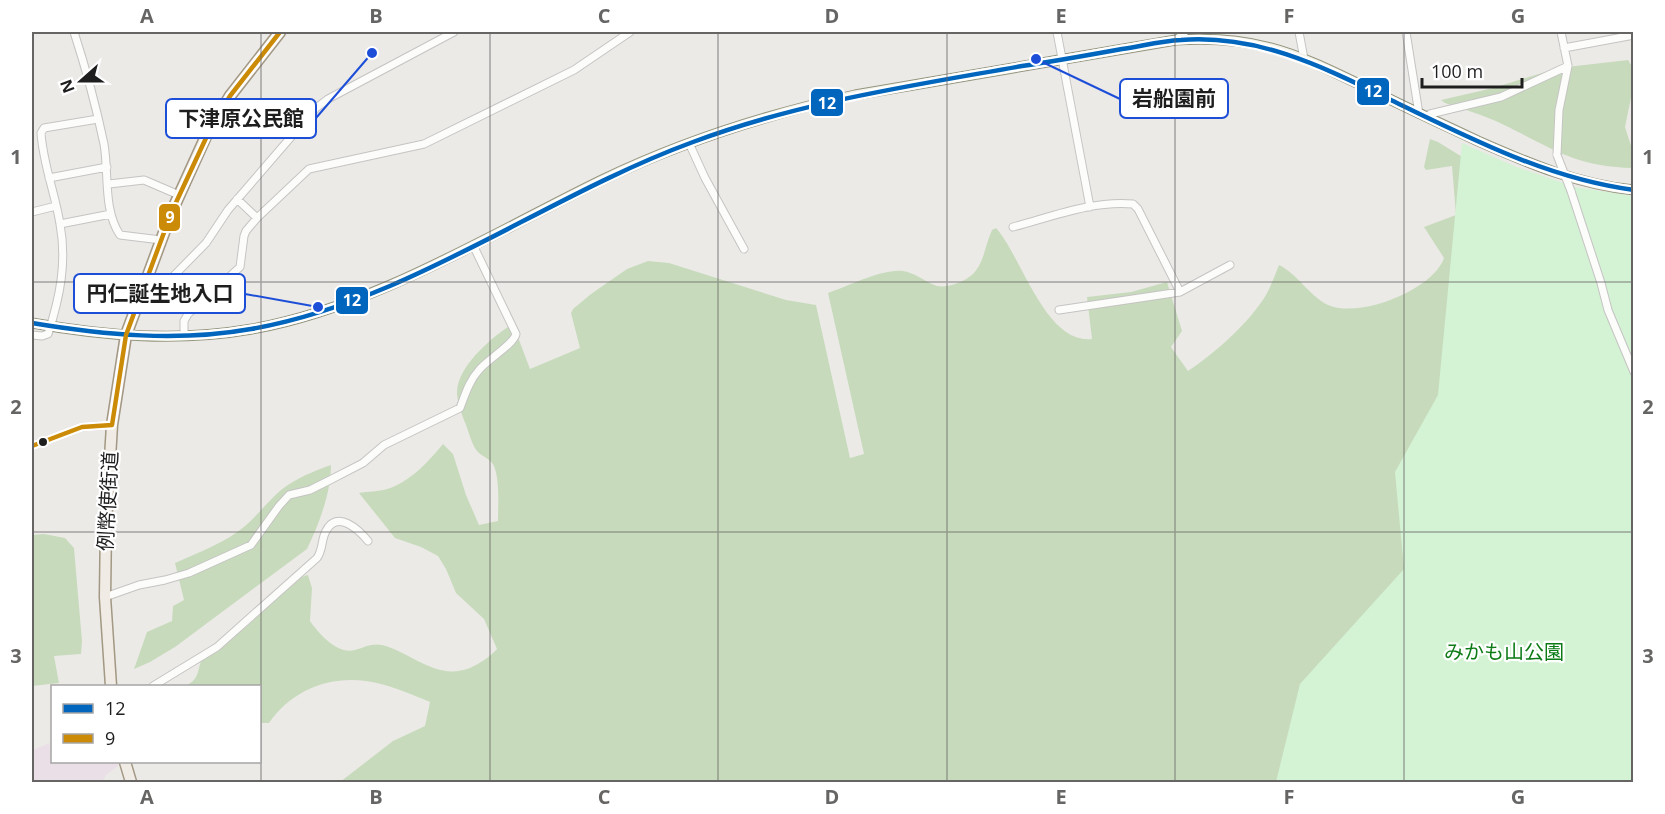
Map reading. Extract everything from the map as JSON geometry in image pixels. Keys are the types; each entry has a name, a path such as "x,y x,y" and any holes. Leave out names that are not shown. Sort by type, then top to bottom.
{"main road":[{"name":"例幣使街道","path":"111,685 105,597 106,524 112,425 126,335 179,195 217,117 280,32"},
{"path":"32,322 126,335 184,336 254,328 321,311 374,291 601,181 689,143 834,100 1176,39 1221,39 1251,43 1304,59 1423,116 1547,170 1599,185 1634,190"},
{"path":"125,763 131,783"}],"street":[{"path":"74,32 98,119 107,167 111,214 120,235 161,240"},
{"path":"136,307 147,303 206,243 222,217 316,108 328,99 454,32"},
{"path":"184,336 184,321 188,314 240,267 244,236 257,218 309,169 424,144 574,70 630,32"},
{"path":"1057,32 1090,207"},
{"path":"1176,39 1185,32"},
{"path":"1299,32 1304,59"},
{"path":"1406,32 1423,116 1501,98 1568,66"},
{"path":"1561,32 1568,66 1559,110 1557,155 1571,191 1612,323 1634,372"},
{"path":"1564,48 1634,35"},
{"path":"32,335 45,336 51,326 64,273 60,224 42,143 43,129 98,119"},
{"path":"689,143 705,178 744,249"},
{"path":"49,178 107,167"},
{"path":"108,184 144,180 179,195"},
{"path":"237,199 257,218"},
{"path":"1013,227 1090,207 1120,202 1133,204 1138,209 1180,291"},
{"path":"32,212 56,206"},
{"path":"60,224 111,214"},
{"path":"105,597 139,585 189,573 251,545 279,506 290,495 310,490 330,480 363,463 384,445 460,408 473,376 499,350 514,341 516,334 473,244"},
{"path":"1059,310 1180,291 1230,265"},
{"path":"32,446 82,427 112,425"},
{"path":"156,685 217,646 317,558 326,531 330,526 341,522 349,523 368,541"}],"shaded area":[{"path":"49,743 51,763 118,763 118,766 106,775 102,782 32,782 33,750"}],"green space":[{"path":"1628,60 1633,68 1633,88 1625,127 1633,152 1633,168 1595,164 1564,155 1495,121 1441,100 1493,88 1558,68"},
{"path":"1430,139 1464,158 1633,782 340,782 393,741 425,726 430,702 384,685 361,680 346,680 316,686 303,692 279,711 269,723 261,723 261,685 188,685 194,679 208,650 242,630 293,582 308,575 312,588 310,621 318,632 342,649 349,651 382,645 435,669 446,671 470,668 494,652 497,649 484,619 456,593 438,556 395,538 359,493 384,490 403,482 425,464 443,444 453,454 466,495 479,525 498,521 498,486 494,466 475,448 458,402 458,384 463,373 486,344 513,324 530,369 580,348 571,313 573,309 627,269 648,261 669,263 786,300 816,305 850,458 864,454 828,293 875,275 894,271 908,272 937,286 955,284 965,280 977,269 992,230 996,228 1048,313 1061,328 1075,337 1092,339 1087,297 1131,292 1167,282 1182,331 1171,347 1188,371 1241,327 1266,295 1279,265 1321,301 1341,308 1358,308 1394,299 1426,281 1437,270 1444,258 1424,227 1456,215 1452,166 1426,170 1424,167"},
{"name":"みかも山公園","path":"1462,143 1514,166 1575,187 1633,196 1633,782 1276,782 1300,684 1404,569 1395,472 1438,395"},
{"path":"331,465 324,508 307,549 175,647 134,669 147,632 172,621 173,606 184,600 175,563 229,537 245,526 287,486 305,475"},
{"path":"44,534 65,538 74,548 82,641 81,654 54,656 59,683 32,686 32,535"}],"transit line":[{"name":"9","path":"112,425 126,335 172,211 213,123 230,96 280,32"},
{"name":"12","path":"32,323 114,334 169,336 251,329 309,315 366,296 421,272 637,165 733,128 774,116 897,88 1159,42 1210,40 1266,48 1345,78 1512,156 1572,177 1634,190"},
{"name":"9","path":"32,446 82,427 112,425"}],"place":[{"name":"下津原公民館","path":"372,53"},
{"name":"岩船園前","path":"1036,59"},
{"name":"円仁誕生地入口","path":"318,307"}]}
